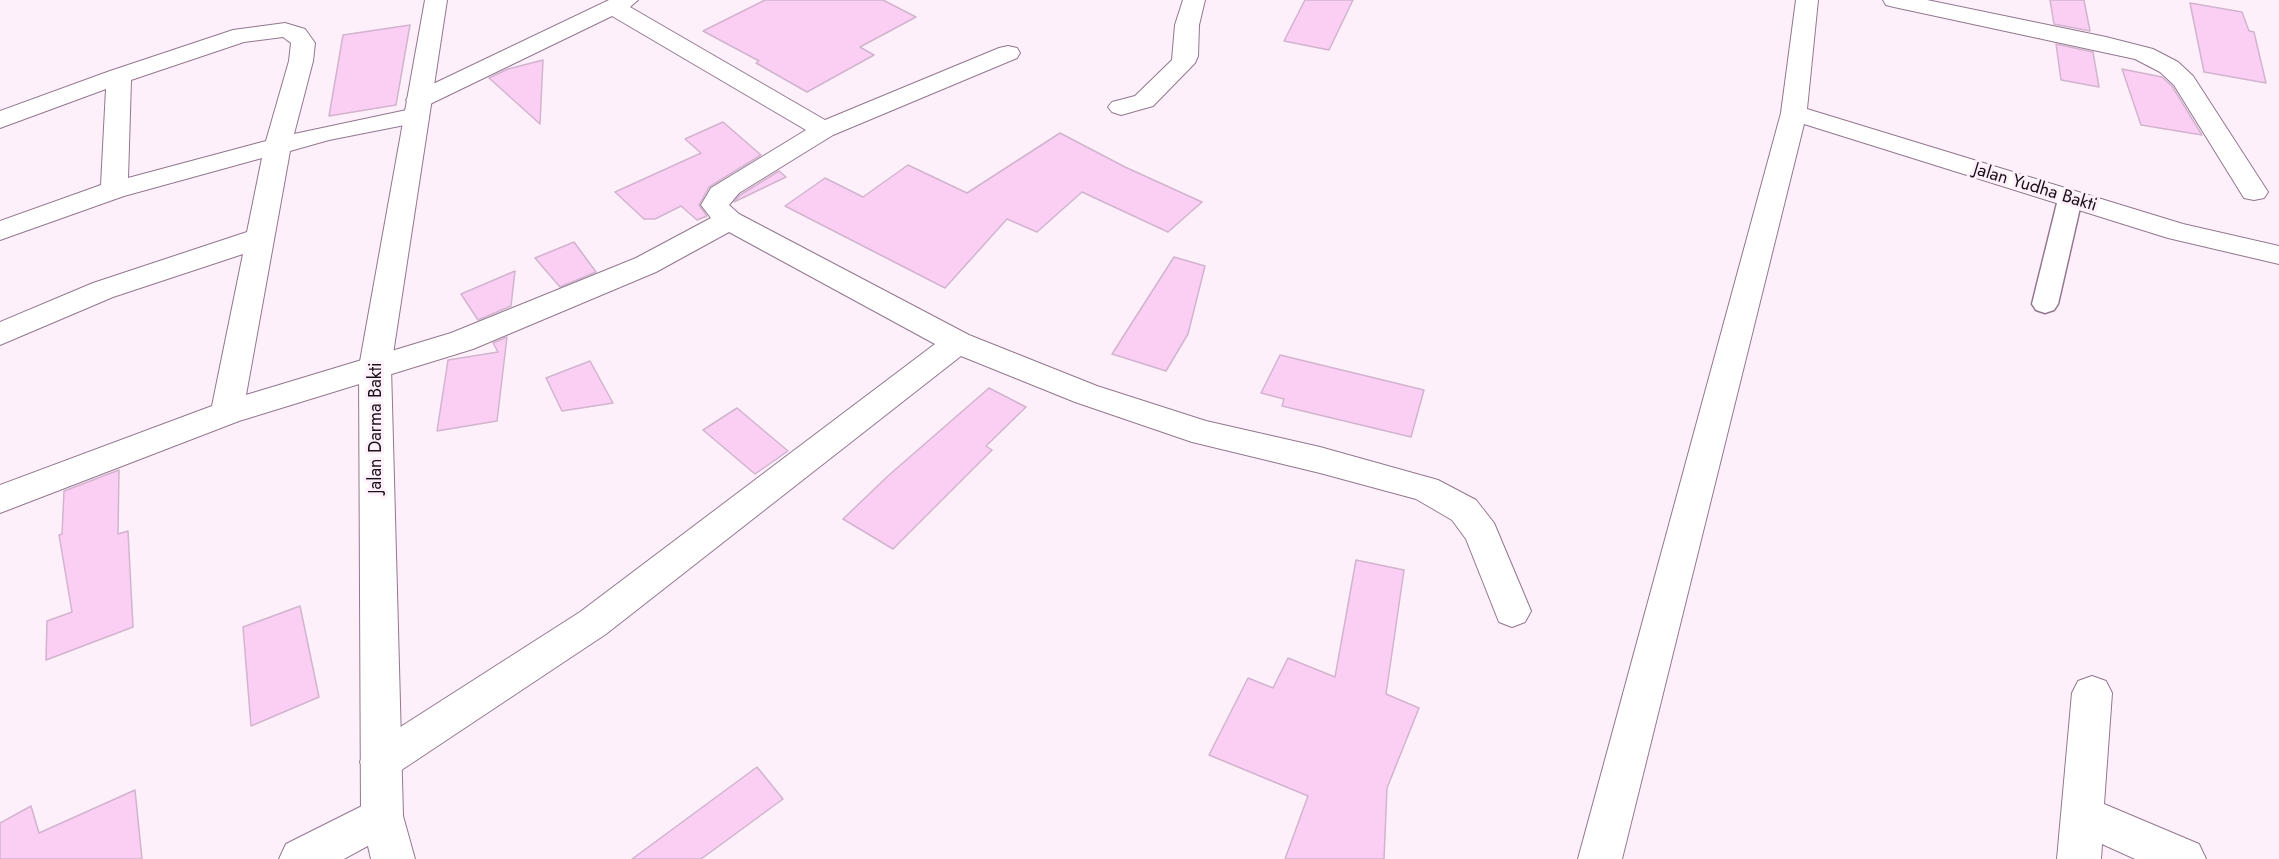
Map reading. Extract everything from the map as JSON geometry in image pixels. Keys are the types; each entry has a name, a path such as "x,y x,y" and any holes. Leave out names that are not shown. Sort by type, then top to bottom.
{"street":[{"name":"Jalan Darma Bakti","path":"393,859 382,816 380,762 375,367 436,0"},
{"path":"1121,107 1144,101 1183,63 1186,56 1187,25 1194,0"},
{"path":"1600,859 1794,113 1807,0"},
{"path":"1894,0 2106,44 2144,54 2169,67 2184,81 2254,192"},
{"path":"0,231 114,190 417,108 620,3 824,130"},
{"path":"0,120 119,76 241,35 285,30 297,34 303,43 301,61 278,145 227,414"},
{"path":"1008,53 824,130 721,194 716,205 729,220 958,343 1086,394 1204,432 1426,489 1464,510 1481,532 1512,611"},
{"path":"114,190 119,76"},
{"name":"Jalan Yudha Bakti","path":"1794,113 2178,232 2279,255"},
{"path":"0,499 227,414 462,341 559,303 646,265 729,220"},
{"path":"0,334 103,290 260,238"},
{"path":"380,762 592,622 958,343"},
{"path":"2079,859 2091,693"},
{"path":"2082,815 2184,859"},
{"path":"301,859 382,816"}],"lane":[{"path":"2045,304 2070,199"}],"building":[{"path":"765,0 883,0 916,17 860,47 874,55 807,92 756,63 759,61 703,31"},
{"path":"1305,0 1353,0 1329,50 1284,41"},
{"path":"2050,0 2084,0 2090,31 2054,24"},
{"path":"2190,3 2242,12 2249,31 2254,32 2266,83 2204,72"},
{"path":"410,25 396,105 329,116 343,35"},
{"path":"2056,44 2093,52 2099,87 2061,80"},
{"path":"543,60 540,124 489,78 508,69"},
{"path":"2122,69 2162,77 2172,86 2202,135 2141,125"},
{"path":"723,122 761,155 709,187 699,205 707,216 697,220 681,206 655,219 644,219 615,192 701,153 685,139"},
{"path":"1060,133 1125,167 1202,202 1168,232 1082,192 1037,232 1007,219 945,288 785,206 825,178 863,197 908,165 967,193"},
{"path":"779,171 786,177 734,202 740,195"},
{"path":"574,242 596,272 560,287 535,258"},
{"path":"1174,257 1205,266 1188,334 1166,371 1112,354"},
{"path":"515,271 511,306 478,320 461,294"},
{"path":"507,337 497,421 437,431 448,360 498,352 493,343"},
{"path":"1280,355 1424,390 1411,437 1282,406 1284,399 1261,393"},
{"path":"590,361 613,403 562,411 546,378"},
{"path":"989,388 1026,407 986,446 992,450 893,549 843,519 889,475"},
{"path":"737,408 788,451 755,474 703,430"},
{"path":"119,470 118,534 128,531 133,627 46,660 47,621 72,612 59,535 62,534 64,491"},
{"path":"1356,560 1404,570 1386,694 1419,708 1387,788 1384,859 1285,859 1308,796 1209,755 1248,678 1273,688 1288,658 1335,677"},
{"path":"300,606 319,697 251,726 243,627"},
{"path":"757,767 783,799 701,859 632,859"},
{"path":"135,790 142,859 0,859 0,823 31,806 39,833"}]}
